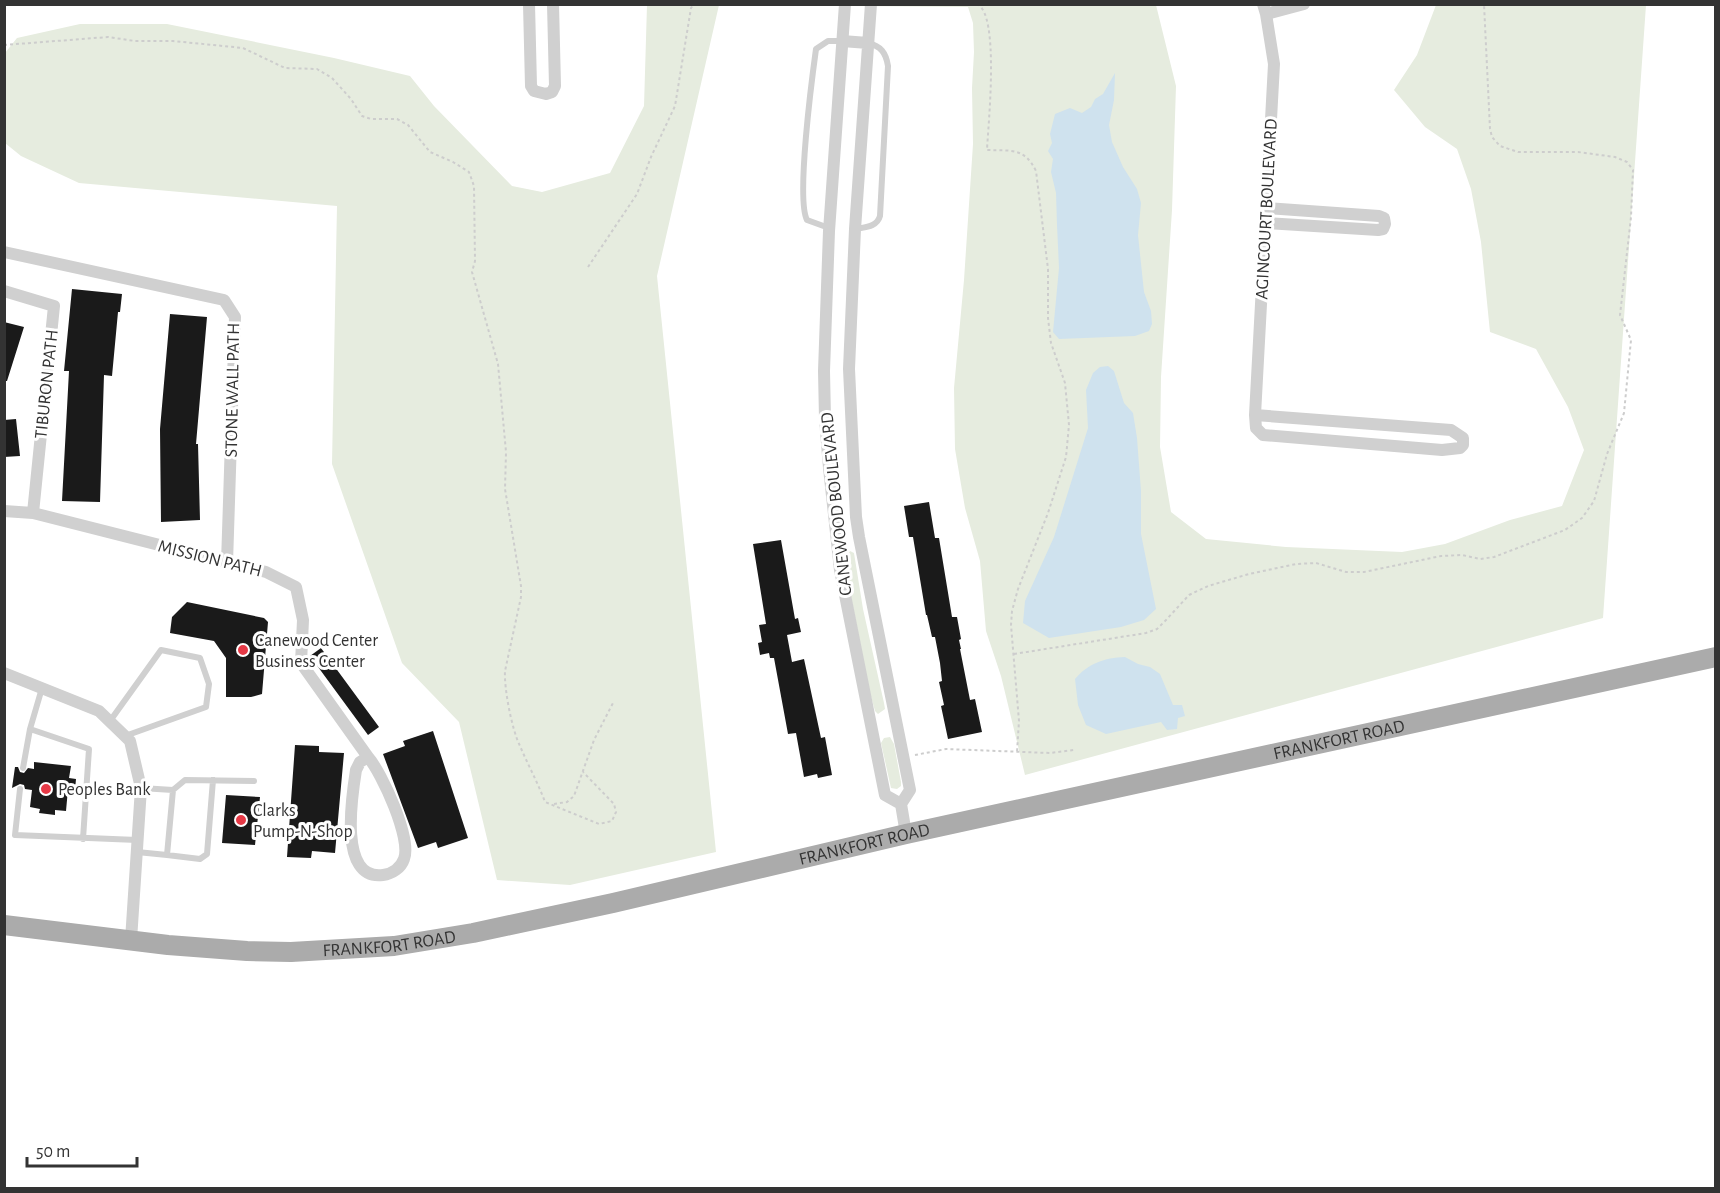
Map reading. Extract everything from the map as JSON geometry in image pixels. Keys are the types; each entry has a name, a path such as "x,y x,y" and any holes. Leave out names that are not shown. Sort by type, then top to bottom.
{"main road":[{"name":"FRANKFORT ROAD","path":"4,925 131,940 258,951 291,952 394,946 473,933 613,903 906,834 1716,657"}],"street":[{"path":"529,4 531,86 534,91 546,94 552,92 555,86 553,4"},
{"name":"CANEWOOD BOULEVARD","path":"845,4 829,228 824,371 828,468 840,570 885,795 900,804"},
{"name":"CANEWOOD BOULEVARD","path":"871,4 855,229 849,369 856,517 910,790 900,804 906,834"},
{"path":"1264,9 1304,4"},
{"name":"AGINCOURT BOULEVARD","path":"1255,415 1274,64 1264,9"},
{"path":"842,41 868,43"},
{"path":"1265,223 1378,230 1383,229 1385,224 1384,218 1379,216 1266,208"},
{"name":"STONE WALL PATH","path":"4,252 224,300 235,317 227,563"},
{"name":"TIBURON PATH","path":"4,291 54,306 33,513"},
{"path":"1255,415 1451,430 1463,438 1462,445 1455,449 1442,450 1263,435 1256,428 1255,415"},
{"name":"MISSION PATH","path":"4,511 33,513 266,572 296,587 303,620 301,663 368,757 380,775 405,835 405,858 400,867 390,874 380,876 362,869 356,861 351,839 356,770 360,762 368,757"},
{"path":"4,673 99,711 130,741 141,788 131,940"}],"lane":[{"path":"829,228 807,220 804,214 804,182 816,49 828,41 842,41"},
{"path":"855,229 874,225 879,221 880,216 888,66 882,49 868,43"},
{"path":"110,721 161,650 200,658 209,684 207,707 125,736"},
{"path":"23,768 30,729 42,688"},
{"path":"30,729 89,749 83,839"},
{"path":"167,855 173,790 184,780 254,781"},
{"path":"20,789 15,835 83,839 137,846 167,855 200,859 207,854 213,780"},
{"path":"141,788 173,790"}],"path":[{"path":"588,267 637,194 651,156 675,106 691,8 694,4"},
{"path":"977,4 986,14 990,32 991,74 987,150 1016,151 1024,154 1036,171 1048,269 1048,318 1051,343 1065,383 1069,426 1066,457 1012,611 1019,721 1017,752"},
{"path":"1014,654 1146,633 1157,629 1189,595 1208,586 1287,566 1316,563 1346,572 1364,572 1441,556 1462,555 1480,559 1494,557 1565,530 1582,518 1594,501 1607,454 1624,413 1631,340 1620,315 1631,217 1633,170 1627,162 1615,157 1578,152 1518,152 1500,146 1492,137 1490,129 1484,4"},
{"path":"4,45 108,37 243,48 285,68 317,69 332,78 362,116 371,119 397,119 408,125 430,152 469,172 474,186 475,261 472,273 498,364 507,452 505,489 521,597 504,683 518,743 536,777 545,802 599,824 612,821 616,812 614,804 583,772"},
{"path":"552,805 567,802 574,796 594,740 614,702"},
{"path":"904,759 946,749 1050,753 1074,750"}],"shaded area":[{"path":"647,5 719,5 657,276 716,852 570,885 497,880 459,722 402,663 332,464 337,206 79,183 21,156 5,143 5,53 17,38 80,24 167,24 410,76 434,106 512,186 542,192 610,173 644,106"},
{"path":"719,5 1156,5 1176,86 1172,210 1161,377 1160,447 1171,512 1206,539 1286,547 1402,552 1445,544 1510,520 1562,506 1584,450 1568,407 1536,349 1490,332 1481,242 1471,189 1457,149 1425,127 1394,90 1417,55 1436,5 1646,5 1603,618 1025,775 1001,676 986,631 980,561 965,508 955,449 954,388 973,144 973,23 968,7"},
{"path":"850,551 854,553 863,609 884,703 885,709 878,714 870,693 844,562 844,556"},
{"path":"890,737 894,744 901,782 901,786 897,789 891,788 881,743 884,738"}],"water":[{"path":"1115,73 1114,100 1109,125 1112,142 1123,167 1137,189 1141,203 1138,235 1144,292 1151,311 1152,324 1149,331 1135,336 1059,339 1053,332 1059,268 1056,193 1051,172 1053,159 1048,151 1052,143 1050,134 1055,114 1070,108 1082,113 1091,107 1095,99 1103,94"},
{"path":"1108,366 1114,371 1124,403 1133,413 1141,491 1141,534 1156,609 1144,620 1121,627 1049,638 1023,623 1025,601 1054,537 1088,428 1086,390 1093,373 1100,367"},
{"path":"1125,657 1150,667 1160,674 1173,705 1182,705 1185,716 1178,718 1177,729 1167,730 1161,722 1106,734 1086,725 1078,705 1075,679 1097,662"}],"building":[{"path":"72,289 122,294 112,376 104,375 100,502 62,501 69,371 64,371"},
{"path":"170,314 207,317 196,444 198,444 200,520 161,522 160,429"},
{"path":"4,322 24,327 7,381 4,381"},
{"path":"16,419 20,456 4,457 4,420"},
{"path":"929,502 935,538 939,538 952,617 957,617 961,639 959,640 960,649 970,700 975,699 982,732 948,739 941,706 944,705 939,682 942,681 940,663 935,637 932,637 926,615 913,537 909,537 904,506"},
{"path":"781,540 795,619 798,618 801,632 787,635 792,662 804,659 821,738 825,737 832,775 818,778 817,774 804,777 796,733 788,734 774,658 770,658 769,653 760,655 758,643 762,642 759,625 766,624 753,544"},
{"name":"Canewood Center Business Center","path":"187,602 264,618 268,622 262,694 251,697 226,697 226,658 214,641 170,633 172,617"},
{"path":"321,648 379,727 368,735 310,656"},
{"path":"433,731 468,838 438,848 436,842 418,848 383,754 405,746 403,741"},
{"path":"295,745 319,746 319,752 344,753 335,853 312,851 311,858 287,857"},
{"name":"Peoples Bank","path":"34,762 71,766 69,778 76,779 75,790 68,789 66,811 55,810 55,815 39,813 40,809 30,807 32,790 25,789 24,785 20,784 12,788 15,767 24,773 28,768 34,769"},
{"name":"Clarks Pump-N-Shop","path":"226,795 260,797 255,845 222,843"}],"place":[{"name":"Canewood Center Business Center","path":"243,650"},
{"name":"Peoples Bank","path":"46,789"},
{"name":"Clarks Pump-N-Shop","path":"241,820"}]}
